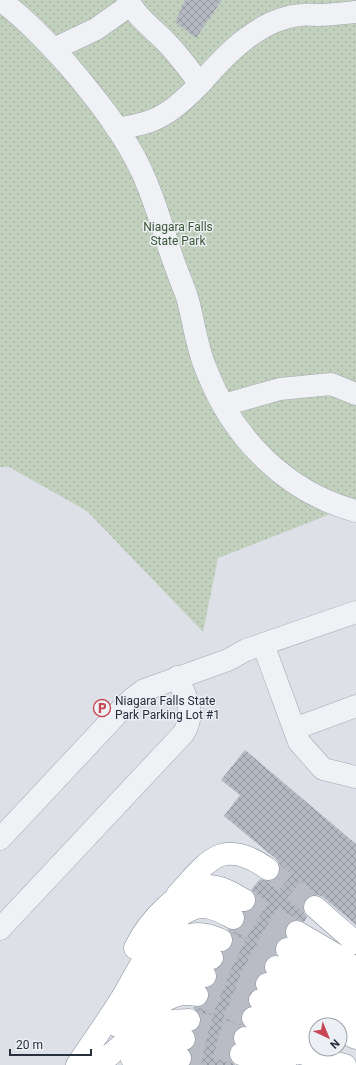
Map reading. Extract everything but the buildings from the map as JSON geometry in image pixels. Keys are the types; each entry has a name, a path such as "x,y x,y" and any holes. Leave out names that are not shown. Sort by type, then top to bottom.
{"highway":[{"path":"128,1010 125,988 136,946 148,927 201,869 218,857 231,853 243,855 268,869"},
{"path":"80,1065 103,1042 128,1010 158,938 176,919 194,908 202,907 217,910 239,909 224,889 209,886 200,888 177,898 159,914"},
{"path":"315,908 356,942"},
{"path":"356,969 338,956 292,940 356,986"},
{"path":"77,1065 128,1010 178,959 192,954 209,967 190,994 179,994 128,1010"},
{"path":"264,992 345,995 356,1001"},
{"path":"264,992 356,1018"},
{"path":"264,992 310,1017"},
{"path":"264,992 308,1031"},
{"path":"98,1065 134,1037 151,1026 169,1021 184,1039"},
{"path":"108,1065 158,1039 168,1037 184,1039"},
{"path":"112,1065 148,1055 161,1054 184,1039"},
{"path":"285,1065 243,1046 345,1065"}],"street":[{"path":"0,0 28,24 54,50 88,90 130,149 142,171 154,200 187,298 205,368 223,405 253,446 283,476 317,497 356,510"},
{"path":"54,50 96,29 129,3 184,62 200,84"},
{"path":"117,129 148,122 166,114 184,101 222,59 242,41 282,18 301,15 356,12"},
{"path":"223,405 280,389 331,384 356,394"},
{"path":"0,839 132,699 144,690 228,660 263,644 356,612"},
{"path":"263,644 299,742 323,769 356,777"},
{"path":"4,917 186,729 191,717 190,711 177,678"},
{"path":"294,729 356,706"}],"green space":[{"name":"Niagara Falls State Park","path":"0,0 356,0 356,504 218,558 203,632 87,511 9,467 0,467"}],"tunnel":[{"path":"268,869 315,907"},
{"path":"244,900 297,932"},
{"path":"233,918 287,949"},
{"path":"221,940 276,967"},
{"path":"212,958 267,984"},
{"path":"205,976 260,1000"},
{"path":"197,995 253,1018"},
{"path":"189,1020 245,1038"},
{"path":"184,1039 241,1054"},
{"path":"180,1058 210,1065"}],"place":[{"name":"Niagara Falls State Park Parking Lot #1","path":"102,708"}]}
